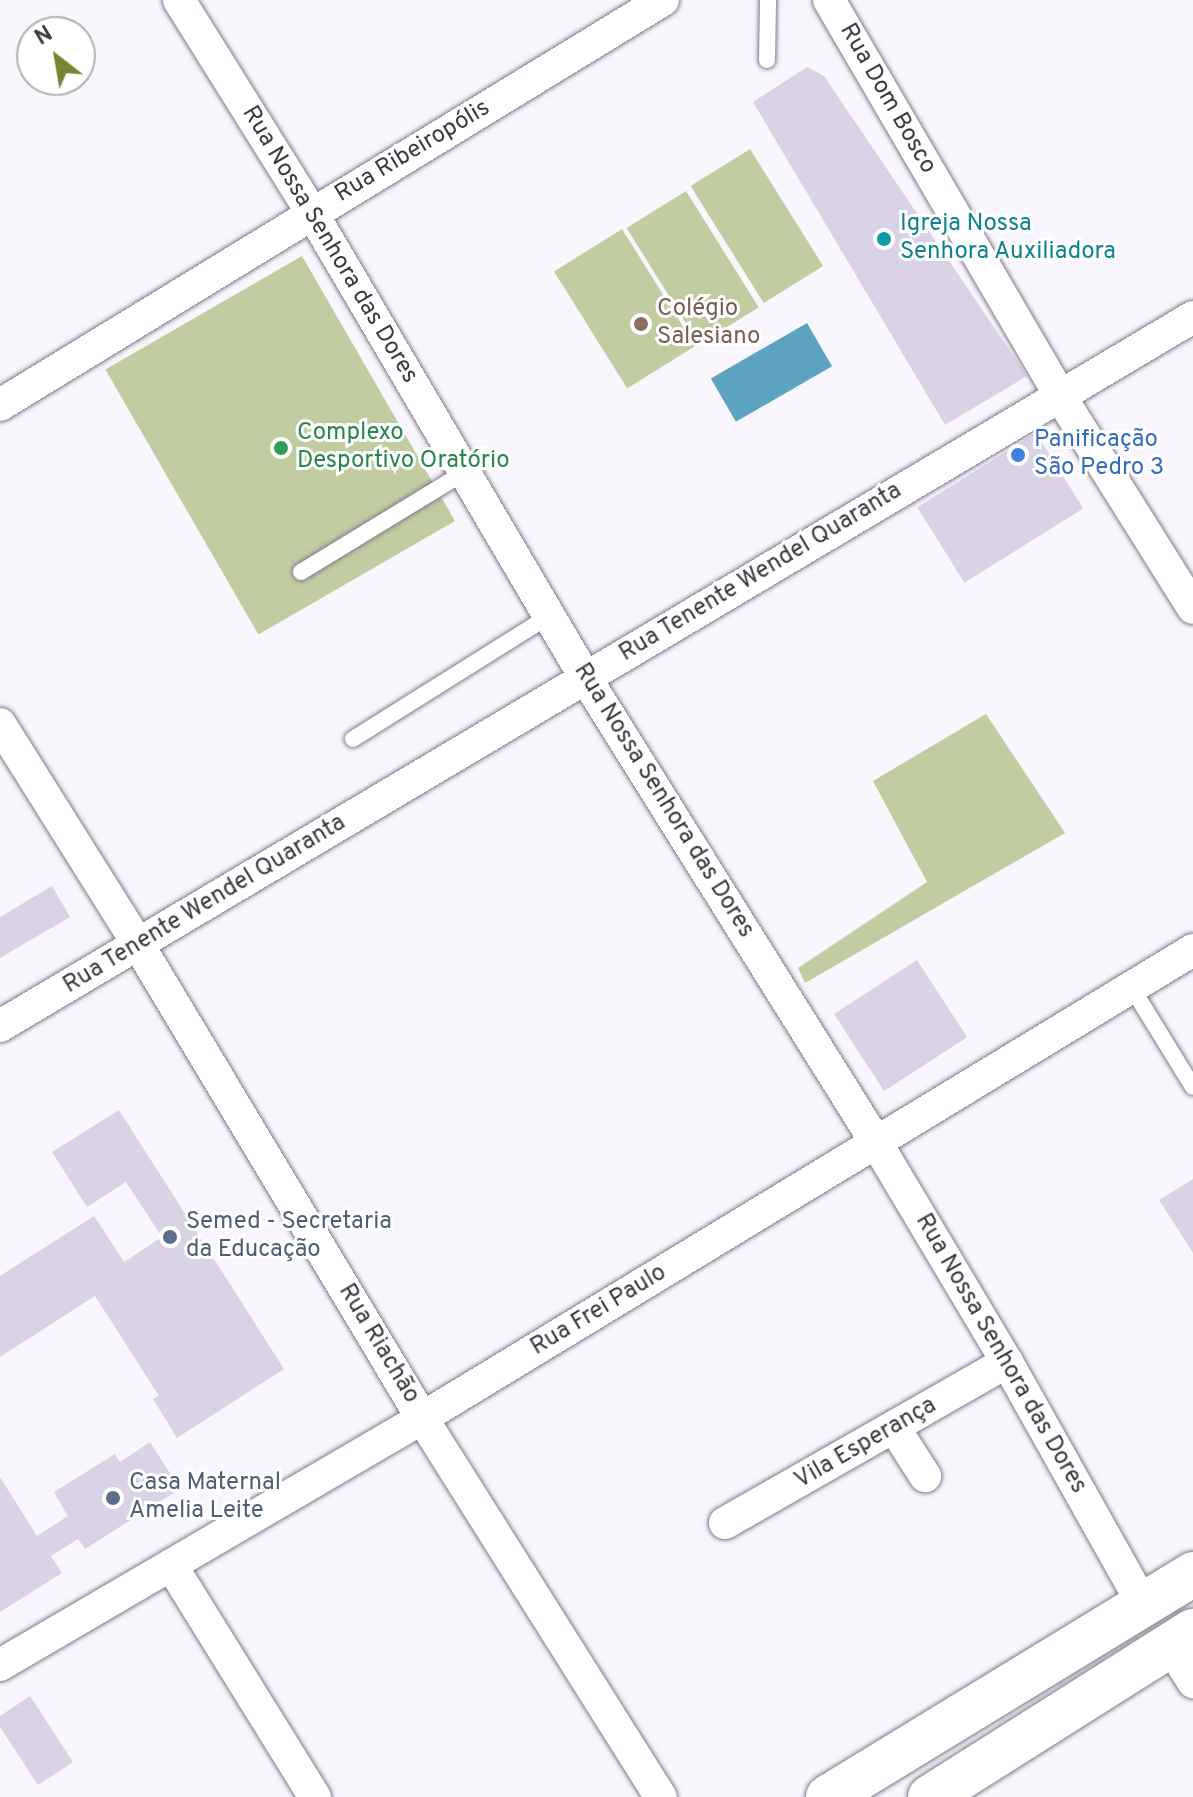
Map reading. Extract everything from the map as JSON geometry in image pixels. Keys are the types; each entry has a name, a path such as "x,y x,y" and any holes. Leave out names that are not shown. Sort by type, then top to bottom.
{"main road":[{"path":"856,1790 1193,1574"},
{"path":"930,1797 1181,1638"}],"street":[{"name":"Rua Nossa Senhora das Dores","path":"179,0 312,213 585,677 877,1144 1007,1362 1143,1604"},
{"name":"Rua Ribeiropólis","path":"0,405 663,0"},
{"name":"Rua Dom Bosco","path":"829,0 1060,396 1193,608"},
{"name":"Rua Tenente Wendel Quaranta","path":"0,1026 1193,317"},
{"name":"Rua Riachão","path":"0,724 139,946 422,1418 661,1797"},
{"name":"Rua Frei Paulo","path":"0,1665 422,1418 1193,950"},
{"name":"Vila Esperança","path":"725,1523 895,1429 1007,1362"},
{"path":"895,1429 925,1476"},
{"path":"171,1565 315,1797"},
{"path":"1181,1638 1193,1682"}],"lane":[{"path":"767,60 768,0"},
{"path":"301,572 465,472"},
{"path":"353,739 549,616"},
{"path":"1132,988 1193,1087"}],"green space":[{"path":"750,149 823,266 764,303 691,186"},
{"path":"686,191 759,307 699,344 627,228"},
{"path":"622,229 695,346 627,388 554,271"},
{"name":"Complexo Desportivo Oratório","path":"302,256 455,521 258,635 105,370"},
{"path":"986,714 1065,833 805,983 798,968 927,882 873,781"}],"water":[{"path":"807,323 832,366 736,422 711,379"}],"building":[{"name":"Igreja Nossa Senhora Auxiliadora","path":"807,67 824,76 1027,376 945,425 753,102"},
{"path":"1036,433 1083,508 964,583 917,507"},
{"path":"52,886 70,917 0,958 0,917"},
{"path":"917,960 967,1037 884,1091 834,1014"},
{"path":"119,1110 284,1369 177,1438 153,1399 159,1396 95,1296 0,1357 0,1276 94,1216 124,1262 162,1237 126,1182 87,1207 52,1152"},
{"path":"1193,1179 1193,1253 1159,1200"},
{"path":"150,1442 180,1489 85,1549 78,1539 51,1556 62,1573 0,1612 0,1477 37,1536 68,1516 54,1492 115,1454 120,1462"},
{"path":"30,1696 73,1762 38,1785 0,1727 0,1716"}],"place":[{"name":"Igreja Nossa Senhora Auxiliadora","path":"884,239"},
{"name":"Colégio Salesiano","path":"641,324"},
{"name":"Complexo Desportivo Oratório","path":"281,448"},
{"name":"Panificação São Pedro 3","path":"1018,455"},
{"name":"Semed - Secretaria da Educação","path":"170,1237"},
{"name":"Casa Maternal Amelia Leite","path":"113,1498"}]}
